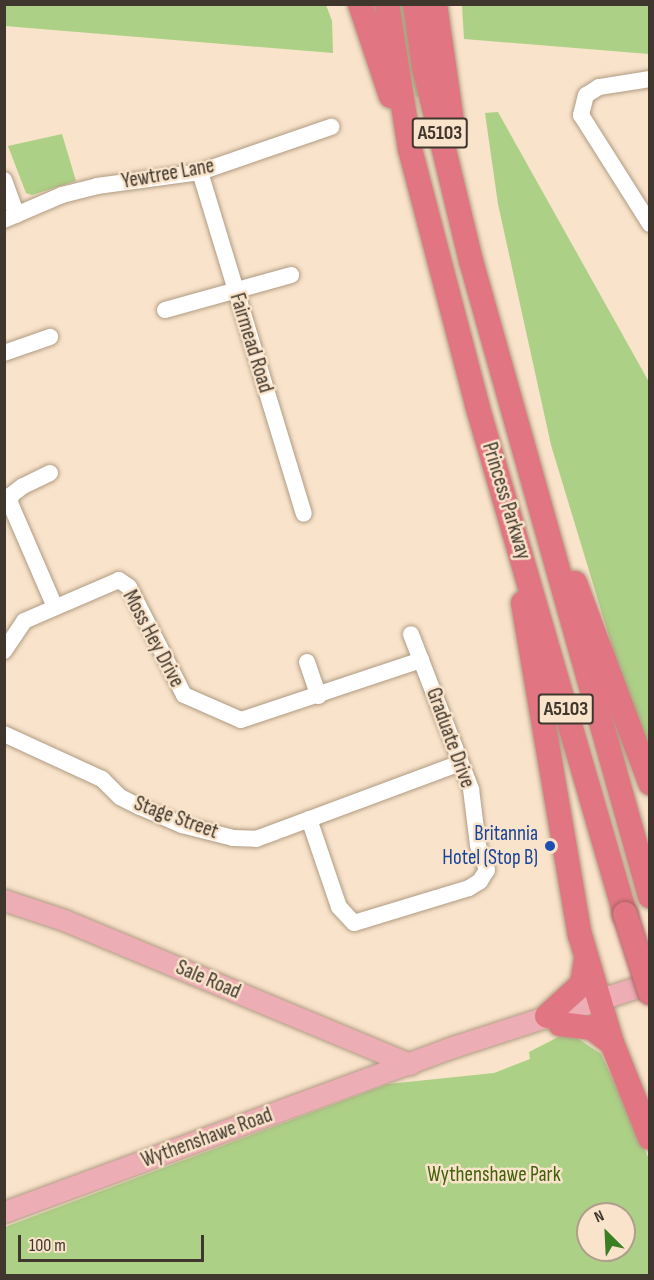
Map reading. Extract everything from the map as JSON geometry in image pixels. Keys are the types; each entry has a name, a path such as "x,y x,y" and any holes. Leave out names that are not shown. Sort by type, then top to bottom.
{"highway":[{"path":"360,4 410,150"},
{"name":"Princess Parkway","path":"387,4 410,150 477,405 508,503 650,994"},
{"name":"Princess Parkway","path":"415,4 424,68 471,261 650,896"},
{"path":"435,4 471,261"},
{"path":"539,502 584,602 650,783"},
{"path":"508,503 536,686 586,958 612,1042 650,1138"},
{"path":"586,958 582,984 554,1020 592,1028 612,1042"}],"main road":[{"name":"Sale Road","path":"4,900 64,920 410,1064"},
{"name":"Wythenshawe Road","path":"600,1005 650,983"},
{"name":"Wythenshawe Road","path":"4,1212 410,1064 600,1005 650,994"}],"street":[{"path":"650,79 599,87 586,95 581,115 650,224"},
{"name":"Yewtree Lane","path":"11,217 62,195 97,186 200,172 331,127"},
{"name":"Fairmead Road","path":"200,172 234,290 304,514"},
{"path":"4,180 11,217"},
{"path":"165,310 291,275"},
{"path":"4,353 50,337"},
{"path":"50,473 23,486 11,495 10,503 55,608"},
{"name":"Moss Hey Drive","path":"4,651 24,621 119,580 129,586 184,695 241,720 319,696 421,660"},
{"name":"Graduate Drive","path":"309,819 339,907 354,923 469,888 480,881 487,870 478,845 471,789 411,634"},
{"path":"307,662 319,696"},
{"name":"Stage Street","path":"4,734 102,779 120,797 192,827 232,838 256,838 460,763"}],"green space":[{"path":"4,5 326,5 332,21 333,53 5,26"},
{"path":"399,5 408,5 422,95 416,97"},
{"path":"462,5 649,5 649,54 464,39"},
{"path":"498,112 649,382 649,745 630,706 551,445 498,204 485,113"},
{"path":"62,134 76,181 32,195 26,193 8,146"},
{"name":"Wythenshawe Park","path":"568,1032 601,1054 649,1159 649,1275 5,1276 5,1227 388,1084 494,1073 530,1059 529,1052"}],"place":[{"name":"Britannia Hotel (Stop B)","path":"550,846"}]}
